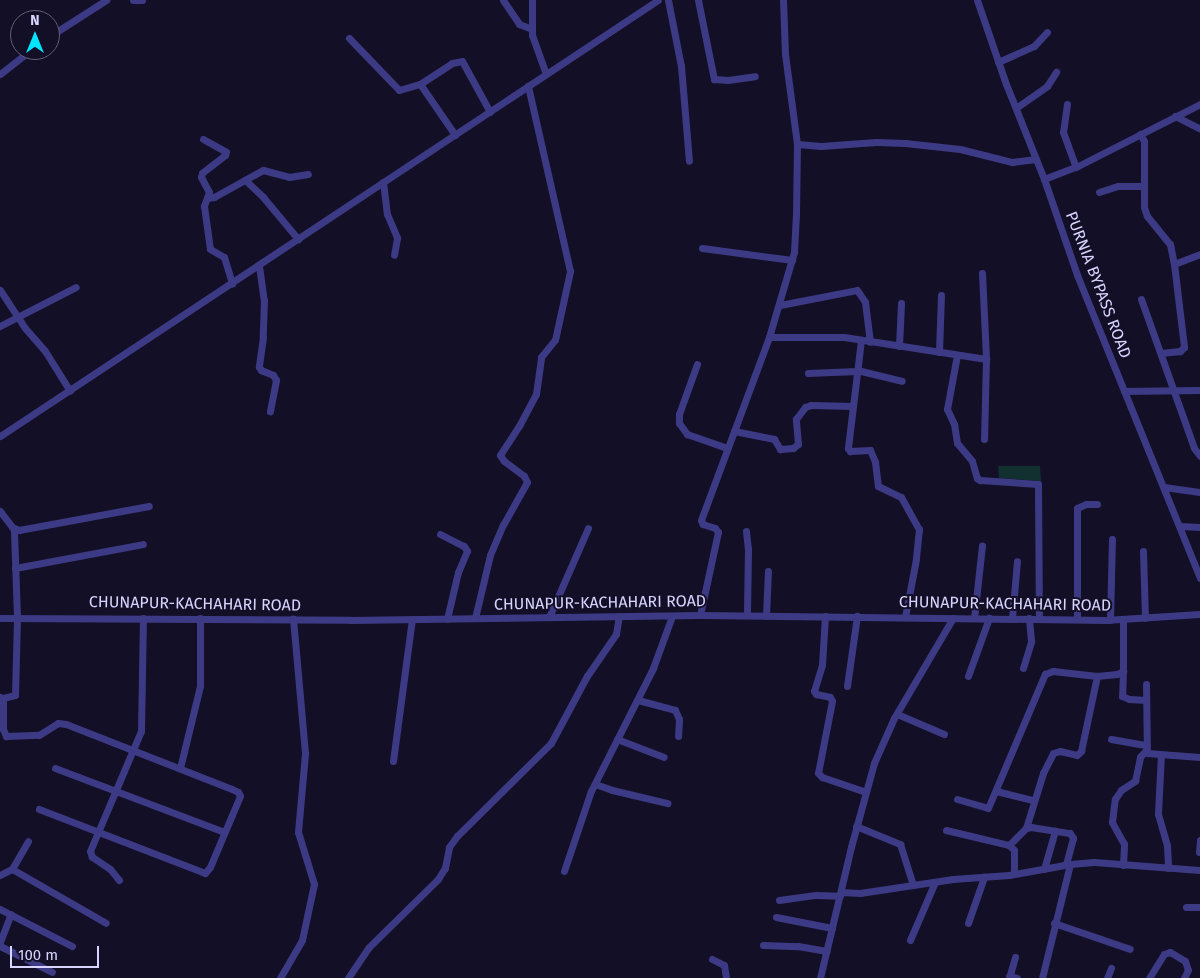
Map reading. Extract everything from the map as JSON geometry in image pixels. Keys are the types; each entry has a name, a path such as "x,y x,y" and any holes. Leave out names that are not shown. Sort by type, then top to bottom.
{"street":[{"path":"60,30 106,0"},
{"path":"133,0 142,0"},
{"path":"503,0 520,24 532,30"},
{"path":"532,0 532,30 546,74"},
{"path":"0,436 658,0"},
{"path":"668,0 682,66 689,161"},
{"path":"698,0 714,79 723,80 755,76"},
{"path":"700,615 718,532 715,528 703,524 702,520 780,304 792,260 796,236 797,144 785,54 783,0"},
{"name":"PURNIA BYPASS ROAD","path":"977,0 998,62 1044,179 1077,275 1200,578"},
{"path":"998,62 1034,46 1047,32"},
{"path":"349,38 399,90 420,84 443,68 460,60 490,112"},
{"path":"0,74 18,60"},
{"path":"1016,108 1047,86 1056,72"},
{"path":"420,84 455,135"},
{"path":"475,618 490,555 503,525 527,482 524,476 504,462 500,454 534,400 541,357 554,340 570,274 569,259 528,86"},
{"path":"1067,104 1063,132 1076,167"},
{"path":"1044,179 1076,167 1200,104"},
{"path":"1175,116 1200,130"},
{"path":"1140,134 1144,141 1143,186 1147,216 1166,237 1174,264 1184,348 1180,352 1161,353"},
{"path":"203,138 220,147 226,154 202,173 201,179 208,189 204,206 210,249 224,258 232,284"},
{"path":"797,144 821,146 876,142 905,143 960,149 1012,162 1036,159"},
{"path":"207,198 265,169 289,177 308,174"},
{"path":"245,180 263,196 298,239"},
{"path":"383,182 387,214 397,238 394,255"},
{"path":"1099,192 1118,186 1143,186"},
{"path":"702,248 792,260"},
{"path":"1174,264 1200,254"},
{"path":"259,266 264,300 263,337 259,367 261,370 273,375 276,380 270,411"},
{"path":"982,273 986,359 984,439"},
{"path":"0,326 76,287"},
{"path":"0,290 18,317 46,351 70,391"},
{"path":"780,304 858,290 865,302 870,342"},
{"path":"940,352 941,295"},
{"path":"1141,299 1194,448 1200,456"},
{"path":"899,346 901,303"},
{"path":"769,337 839,337 986,359"},
{"path":"861,340 848,450 870,450 874,457 878,486 901,497 919,529 916,559 905,617"},
{"path":"956,355 947,409 954,424 957,443 972,461 977,478 980,480 1038,484 1039,618"},
{"path":"697,364 678,414 679,423 687,434 727,448"},
{"path":"808,373 857,371 902,381"},
{"path":"1124,391 1200,390"},
{"path":"734,431 774,439 780,448 794,448 798,444 796,419 805,407 811,405 853,406"},
{"path":"1164,487 1200,492"},
{"path":"1076,619 1077,508 1086,504 1097,504"},
{"path":"14,529 21,530 149,506"},
{"path":"0,511 14,529 16,568 15,695 1,697 3,732 6,736 43,734 56,724 63,723 238,792 239,798 210,867 205,872 39,809"},
{"path":"1180,526 1200,527"},
{"path":"549,617 588,528"},
{"path":"746,531 748,549 747,615"},
{"path":"440,534 464,546 467,551 458,572 446,619"},
{"path":"1110,620 1112,539"},
{"path":"16,568 143,544"},
{"path":"974,618 982,545"},
{"path":"1143,551 1145,618"},
{"path":"1012,618 1017,561"},
{"path":"766,616 768,571"},
{"name":"CHUNAPUR-KACHAHARI ROAD","path":"0,618 446,619 747,615 1110,620 1200,614"},
{"path":"348,978 369,947 438,879 445,868 449,847 457,836 550,743 587,676 616,634 619,616"},
{"path":"564,871 595,784 657,660 672,616"},
{"path":"825,616 822,665 814,691 816,694 830,697 832,701 818,773 822,777 866,792"},
{"path":"847,686 857,616"},
{"path":"119,880 110,869 91,855 90,851 134,751 142,726 143,618"},
{"path":"180,768 200,686 200,618"},
{"path":"820,978 856,826 874,763 897,714 953,618"},
{"path":"968,676 990,618"},
{"path":"1023,668 1032,641 1029,618"},
{"path":"280,978 302,940 314,884 298,832 304,752 293,619"},
{"path":"393,761 412,619"},
{"path":"1123,619 1122,696 1129,699 1146,700"},
{"path":"957,800 986,808 990,804 1045,674 1053,671 1097,676 1117,674 1123,671"},
{"path":"1009,845 1026,828 1043,773 1053,753 1060,751 1076,755 1081,751 1097,676"},
{"path":"1146,684 1146,747 1150,755 1200,757"},
{"path":"638,700 675,710 679,719 678,736"},
{"path":"897,714 944,734"},
{"path":"617,739 664,757"},
{"path":"1111,740 1146,747"},
{"path":"1123,864 1124,844 1112,822 1115,799 1121,790 1135,781 1140,757 1146,747"},
{"path":"1161,754 1158,814 1167,846 1168,868"},
{"path":"55,768 224,832"},
{"path":"595,784 667,803"},
{"path":"996,791 1034,800"},
{"path":"856,826 900,844 913,885"},
{"path":"1026,828 1034,827 1072,835 1068,865 1042,978"},
{"path":"946,830 1009,845 1014,850 1014,874"},
{"path":"1044,870 1055,831"},
{"path":"1199,852 1200,840"},
{"path":"0,876 12,869 28,841"},
{"path":"779,900 816,895 860,893 1094,862 1200,870"},
{"path":"12,869 106,923"},
{"path":"968,923 984,877"},
{"path":"910,940 935,882"},
{"path":"1186,907 1200,907"},
{"path":"0,910 72,946"},
{"path":"0,942 11,914"},
{"path":"776,917 832,928"},
{"path":"1054,923 1130,949"},
{"path":"763,945 798,946 827,952"},
{"path":"0,946 52,972"},
{"path":"1150,978 1164,954 1170,952 1185,961 1188,970 1184,978"},
{"path":"1015,957 1009,977 1017,978"},
{"path":"712,959 724,965 726,978"},
{"path":"1107,978 1111,968"}],"green space":[{"path":"998,466 1040,466 1041,481 999,478"}]}
